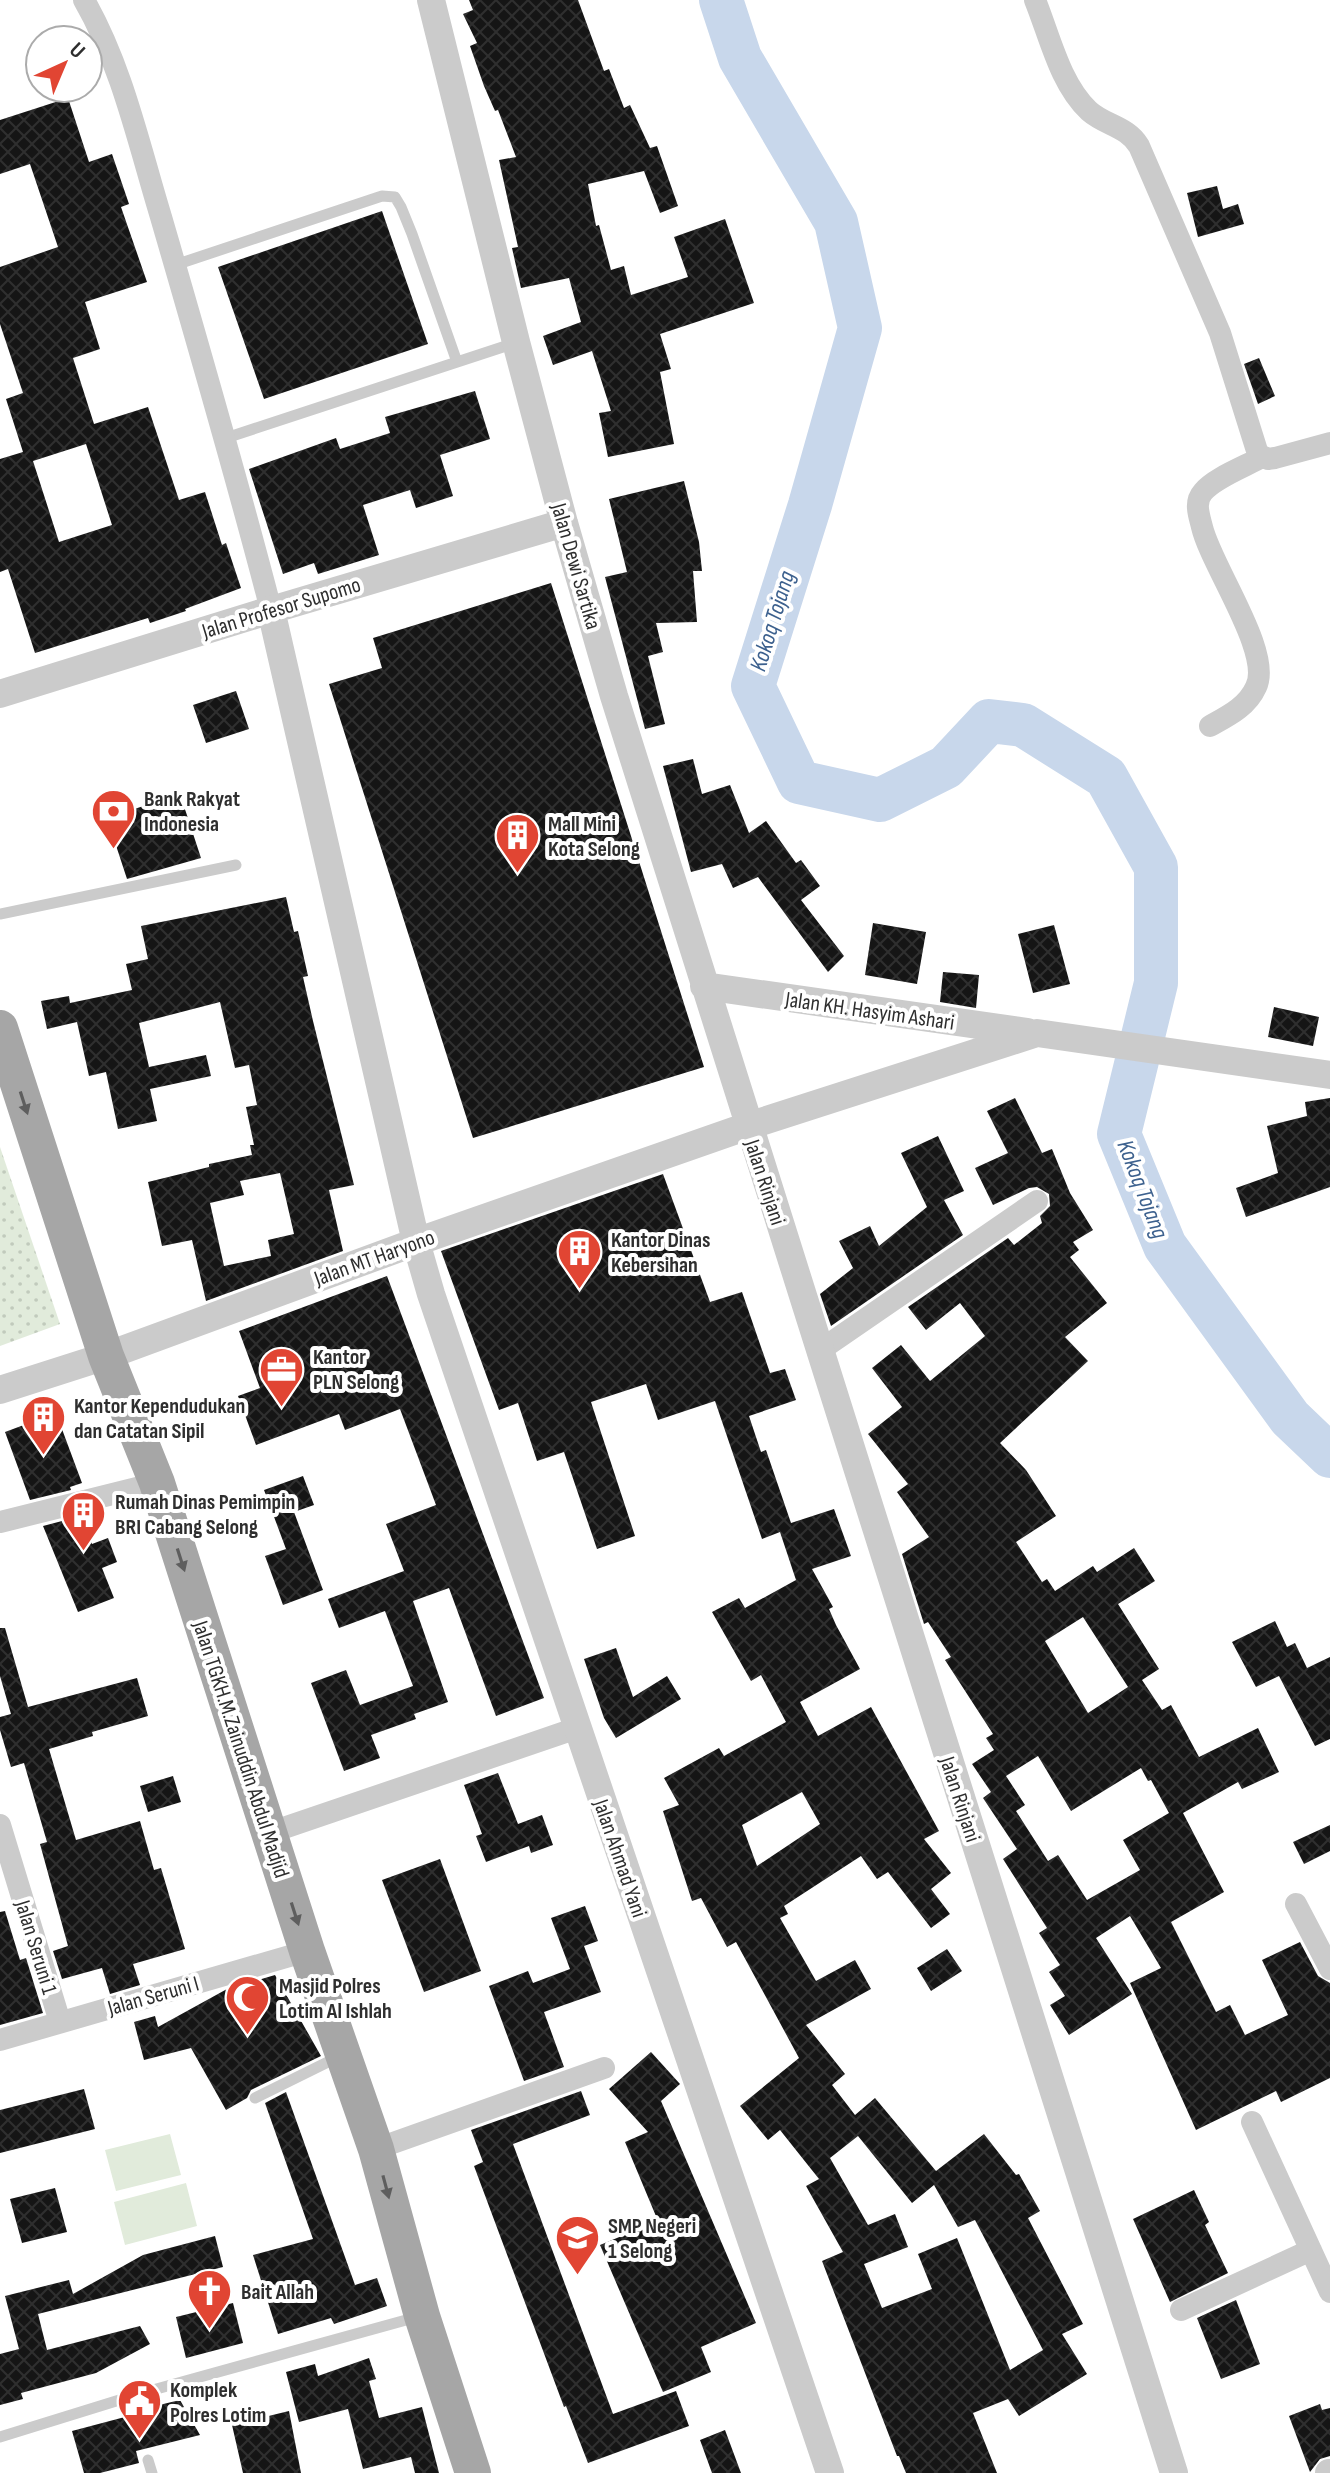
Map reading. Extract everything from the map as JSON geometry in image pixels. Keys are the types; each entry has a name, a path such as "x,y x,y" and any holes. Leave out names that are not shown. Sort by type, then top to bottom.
{"main road":[{"name":"Jalan TGKH.M.Zainuddin Abdul Madjid","path":"0,1028 106,1356 157,1483 307,1951 376,2149 422,2316 473,2473"}],"street":[{"path":"84,0 99,28 128,109 226,438 271,610"},
{"name":"Jalan Dewi Sartika","path":"431,0 564,523 614,696 748,1126"},
{"path":"1035,0 1073,93 1091,113 1126,130 1139,146 1220,333 1255,449 1262,457"},
{"path":"1210,726 1239,711 1257,687 1261,669 1250,633 1207,547 1197,507 1201,493 1262,457 1275,458 1330,443"},
{"name":"Jalan Profesor Supomo","path":"0,694 564,523"},
{"name":"Jalan Ahmad Yani","path":"271,610 416,1242 431,1294 830,2473"},
{"name":"Jalan KH. Hasyim Ashari","path":"704,986 1330,1075"},
{"name":"Jalan KH. Hasyim Ashari","path":"748,1126 1037,1033"},
{"name":"Jalan MT Haryono","path":"0,1390 106,1356 416,1242 748,1126"},
{"name":"Jalan Rinjani","path":"748,1126 1174,2473"},
{"path":"819,1351 1037,1201"},
{"path":"0,1522 157,1483"},
{"path":"269,1833 577,1728"},
{"name":"Jalan Seruni 1","path":"0,1825 60,2022"},
{"path":"1296,1904 1330,1969"},
{"name":"Jalan Seruni I","path":"0,2040 307,1951"},
{"path":"376,2149 604,2068"},
{"path":"1252,2122 1330,2292"},
{"path":"1181,2310 1311,2250"}],"lane":[{"path":"175,265 382,196 395,197 412,234 457,362"},
{"path":"226,438 516,342"},
{"path":"0,914 236,865"},
{"path":"255,2098 344,2054"},
{"path":"0,2437 142,2393 422,2316"},
{"path":"148,2460 152,2473"}],"green space":[{"path":"0,1147 60,1324 0,1346"},
{"path":"170,2134 181,2175 116,2191 105,2150"},
{"path":"186,2183 197,2226 125,2245 114,2202"}],"building":[{"path":"469,0 578,0 604,71 609,69 624,108 630,105 650,148 657,146 678,206 660,213 644,171 588,184 596,226 599,225 611,270 624,266 631,295 688,277 674,237 725,219 754,303 660,334 671,369 660,372 674,444 608,457 599,413 611,411 592,351 553,365 543,336 581,322 569,278 521,288 512,248 518,247 499,160 516,157 470,46 477,43 463,14 473,10"},
{"path":"49,104 70,104 89,162 112,154 129,204 121,207 147,282 85,302 100,349 73,358 94,424 148,407 179,500 205,492 222,545 226,543 241,588 150,623 148,618 35,653 8,569 0,572 0,459 23,452 6,399 23,393 0,324 0,267 58,247 30,164 0,174 0,120","holes":["86,444 112,525 59,542 33,461"]},
{"path":"1217,186 1223,209 1238,204 1244,224 1198,237 1187,193"},
{"path":"382,211 428,344 264,399 218,267"},
{"path":"1259,358 1275,396 1258,404 1244,364"},
{"path":"475,391 490,439 440,455 453,496 416,508 410,490 363,505 379,555 318,574 314,563 283,574 249,469 336,438 340,449 390,433 385,417"},
{"path":"684,481 699,542 702,571 693,571 697,622 656,623 663,652 648,656 665,724 645,729 605,577 627,572 609,499"},
{"name":"Mall Mini Kota Selong","path":"551,583 704,1067 473,1138 329,684 382,668 373,638"},
{"path":"236,691 249,729 206,743 193,705"},
{"path":"693,759 702,794 730,785 749,833 766,821 796,863 801,860 820,886 801,900 844,956 828,972 758,877 733,888 722,864 691,872 663,766"},
{"path":"180,794 201,858 127,879 107,818"},
{"path":"286,897 294,932 298,931 308,976 303,977 354,1185 329,1190 343,1251 206,1301 192,1240 162,1246 148,1182 252,1155 250,1145 254,1145 246,1107 257,1105 249,1065 235,1068 220,1002 139,1023 149,1067 206,1055 211,1076 150,1089 157,1121 118,1129 106,1072 89,1076 77,1022 47,1029 41,1001 69,996 70,1003 132,990 126,964 148,959 141,926","holes":["280,1173 294,1234 268,1240 271,1256 224,1266 210,1203 244,1195 240,1181"]},
{"path":"873,923 926,932 917,984 865,975"},
{"path":"1054,925 1070,984 1033,993 1018,934"},
{"path":"943,972 979,975 976,1008 940,1002"},
{"path":"1274,1007 1319,1017 1313,1046 1268,1037"},
{"path":"1015,1098 1042,1153 1052,1149 1070,1193 1093,1230 1073,1242 1079,1250 1070,1257 1107,1303 1065,1337 1088,1361 1000,1443 1026,1470 1056,1516 1016,1542 1042,1582 1047,1579 1055,1591 1093,1566 1097,1572 1134,1548 1155,1581 1118,1604 1159,1669 1142,1680 1162,1710 1171,1705 1199,1757 1258,1728 1279,1772 1242,1789 1238,1782 1183,1813 1224,1892 1171,1922 1216,2012 1230,2005 1245,2035 1288,2015 1262,1960 1300,1942 1318,1976 1330,1983 1330,2078 1281,2102 1276,2091 1196,2130 1130,1983 1161,1968 1130,1916 1096,1938 1132,1994 1069,2035 1050,2005 1065,1996 1049,1972 1060,1965 1039,1933 1047,1928 1003,1859 1017,1849 983,1798 991,1792 972,1764 994,1750 986,1738 993,1734 945,1660 951,1657 928,1622 924,1624 902,1554 929,1537 897,1492 908,1484 868,1434 902,1407 872,1368 901,1345 930,1381 985,1336 960,1303 926,1330 908,1307 1008,1238 1014,1245 1042,1223 1040,1216 1050,1206 1049,1194 1037,1187 993,1205 975,1168 1008,1153 987,1111","holes":["1083,1617 1128,1687 1088,1713 1045,1641","1038,1756 1071,1811 1141,1768 1169,1813 1123,1840 1140,1870 1087,1900 1058,1855 1048,1861 1016,1811 1025,1805 1006,1776"]},
{"path":"1330,1098 1330,1187 1246,1217 1236,1188 1278,1173 1267,1126 1307,1116 1305,1102"},
{"path":"938,1136 964,1191 944,1200 963,1235 831,1326 820,1294 853,1268 839,1241 870,1226 879,1246 927,1207 901,1153"},
{"path":"663,1174 710,1302 742,1292 770,1373 785,1369 796,1400 749,1416 761,1452 766,1450 791,1523 834,1509 851,1556 812,1569 833,1607 829,1609 836,1625 860,1669 800,1702 818,1736 871,1707 939,1831 924,1839 951,1873 931,1889 950,1914 931,1928 888,1872 877,1879 861,1856 784,1906 788,1914 780,1918 816,1981 855,1960 871,1989 806,2025 845,2074 832,2085 855,2115 875,2098 936,2171 984,2134 1016,2175 1019,2174 1040,2211 1028,2218 1083,2324 1062,2334 1087,2374 1019,2416 1008,2399 973,2413 997,2473 906,2473 897,2456 822,2261 843,2252 806,2186 819,2179 780,2130 768,2140 740,2106 799,2058 736,1942 727,1947 701,1898 692,1901 663,1811 679,1805 664,1778 719,1748 724,1756 786,1722 761,1675 751,1681 712,1612 739,1598 745,1608 796,1580 780,1532 762,1539 715,1401 658,1420 646,1384 591,1402 635,1536 597,1549 564,1452 537,1461 518,1403 499,1410 441,1251","holes":["802,1792 820,1824 757,1866 742,1825","858,2136 912,2203 934,2185 958,2227 975,2220 1043,2350 1010,2370 957,2238 918,2254 932,2289 882,2308 864,2264 908,2247 895,2214 868,2225 830,2158"]},
{"path":"387,1276 544,1698 496,1716 449,1588 413,1601 448,1702 414,1714 416,1719 371,1735 380,1758 344,1771 311,1683 346,1670 360,1705 413,1686 385,1611 339,1628 328,1599 404,1571 386,1524 436,1505 400,1409 345,1430 339,1414 256,1445 238,1396 260,1388 239,1331"},
{"name":"Kantor Kependudukan dan Catatan Sipil","path":"56,1413 82,1483 70,1487 71,1490 30,1500 5,1432"},
{"path":"303,1476 314,1505 294,1512 323,1590 283,1605 265,1556 286,1549 264,1490"},
{"name":"Rumah Dinas Pemimpin BRI Cabang Selong","path":"81,1516 92,1544 108,1538 117,1562 102,1568 114,1598 78,1612 43,1526"},
{"path":"1275,1621 1287,1647 1295,1643 1307,1668 1330,1657 1330,1739 1315,1746 1279,1676 1256,1687 1232,1642"},
{"path":"0,1628 5,1628 28,1707 137,1678 148,1716 92,1732 93,1736 49,1749 76,1840 140,1821 154,1870 161,1868 185,1949 133,1964 140,1985 110,1994 102,1968 62,1979 53,1951 68,1946 40,1844 47,1842 24,1763 11,1767 0,1730 0,1717 11,1714 0,1676"},
{"path":"616,1648 633,1697 667,1676 681,1699 616,1738 604,1718 584,1659"},
{"path":"498,1773 518,1824 542,1815 553,1845 531,1853 529,1846 486,1862 476,1836 482,1834 464,1785"},
{"path":"173,1776 181,1802 148,1812 140,1786"},
{"path":"1330,1825 1330,1851 1304,1864 1293,1842"},
{"path":"440,1859 481,1971 424,1992 382,1880"},
{"path":"585,1906 598,1941 584,1946 601,1992 544,2012 564,2067 524,2081 489,1986 528,1971 533,1983 570,1969 551,1918"},
{"path":"5,1911 20,1960 26,1958 43,2013 0,2025 0,1912"},
{"path":"947,1949 962,1971 931,1991 917,1968"},
{"name":"Masjid Polres Lotim Al Ishlah","path":"275,1975 321,2056 251,2090 247,2098 226,2110 191,2048 144,2060 134,2022 155,2016 158,2027 227,1989"},
{"path":"651,2052 680,2084 661,2101 756,2323 701,2347 711,2372 663,2392 600,2245 658,2221 625,2142 648,2132 609,2089"},
{"path":"84,2089 95,2129 0,2153 0,2110"},
{"path":"581,2091 590,2115 513,2144 613,2414 676,2391 689,2426 588,2463 474,2166 483,2162 471,2130"},
{"path":"286,2092 355,2285 377,2278 387,2306 334,2324 331,2318 278,2334 253,2255 313,2239 265,2103"},
{"path":"55,2188 67,2232 22,2243 10,2199"},
{"path":"1194,2190 1209,2222 1205,2225 1228,2273 1170,2302 1133,2219"},
{"path":"215,2236 223,2267 38,2314 47,2350 140,2326 150,2344 96,2373 21,2393 23,2399 0,2405 0,2354 19,2349 5,2296 69,2280 73,2294 143,2255"},
{"path":"1236,2300 1260,2364 1221,2379 1197,2318"},
{"name":"Bait Allah","path":"233,2303 243,2343 186,2358 176,2317"},
{"path":"369,2358 376,2379 369,2381 379,2418 422,2407 439,2473 415,2473 411,2457 363,2469 348,2409 299,2422 286,2372 315,2364 318,2376"},
{"path":"180,2400 200,2435 136,2451 139,2463 100,2473 84,2473 72,2431"},
{"path":"1320,2404 1322,2410 1330,2408 1330,2456 1320,2459 1310,2472 1289,2416"},
{"path":"289,2411 301,2473 243,2473 232,2425"},
{"path":"725,2430 741,2473 712,2473 700,2440"}],"waterway":[{"name":"Kokoq Tojang","path":"721,0 740,58 836,222 860,328 810,505 753,686 799,782 880,800 946,767 989,721 1023,725 1106,777 1156,867 1156,983 1119,1134 1165,1246 1290,1418 1330,1456"}],"place":[{"name":"Bank Rakyat Indonesia","path":"113,850"},
{"name":"Mall Mini Kota Selong","path":"517,875"},
{"name":"Kantor Dinas Kebersihan","path":"580,1291"},
{"name":"Kantor PLN Selong","path":"282,1408"},
{"name":"Kantor Kependudukan dan Catatan Sipil","path":"43,1457"},
{"name":"Rumah Dinas Pemimpin BRI Cabang Selong","path":"84,1553"},
{"name":"Masjid Polres Lotim Al Ishlah","path":"248,2037"},
{"name":"SMP Negeri 1 Selong","path":"577,2277"},
{"name":"Bait Allah","path":"210,2330"},
{"name":"Komplek Polres Lotim","path":"139,2441"}]}
